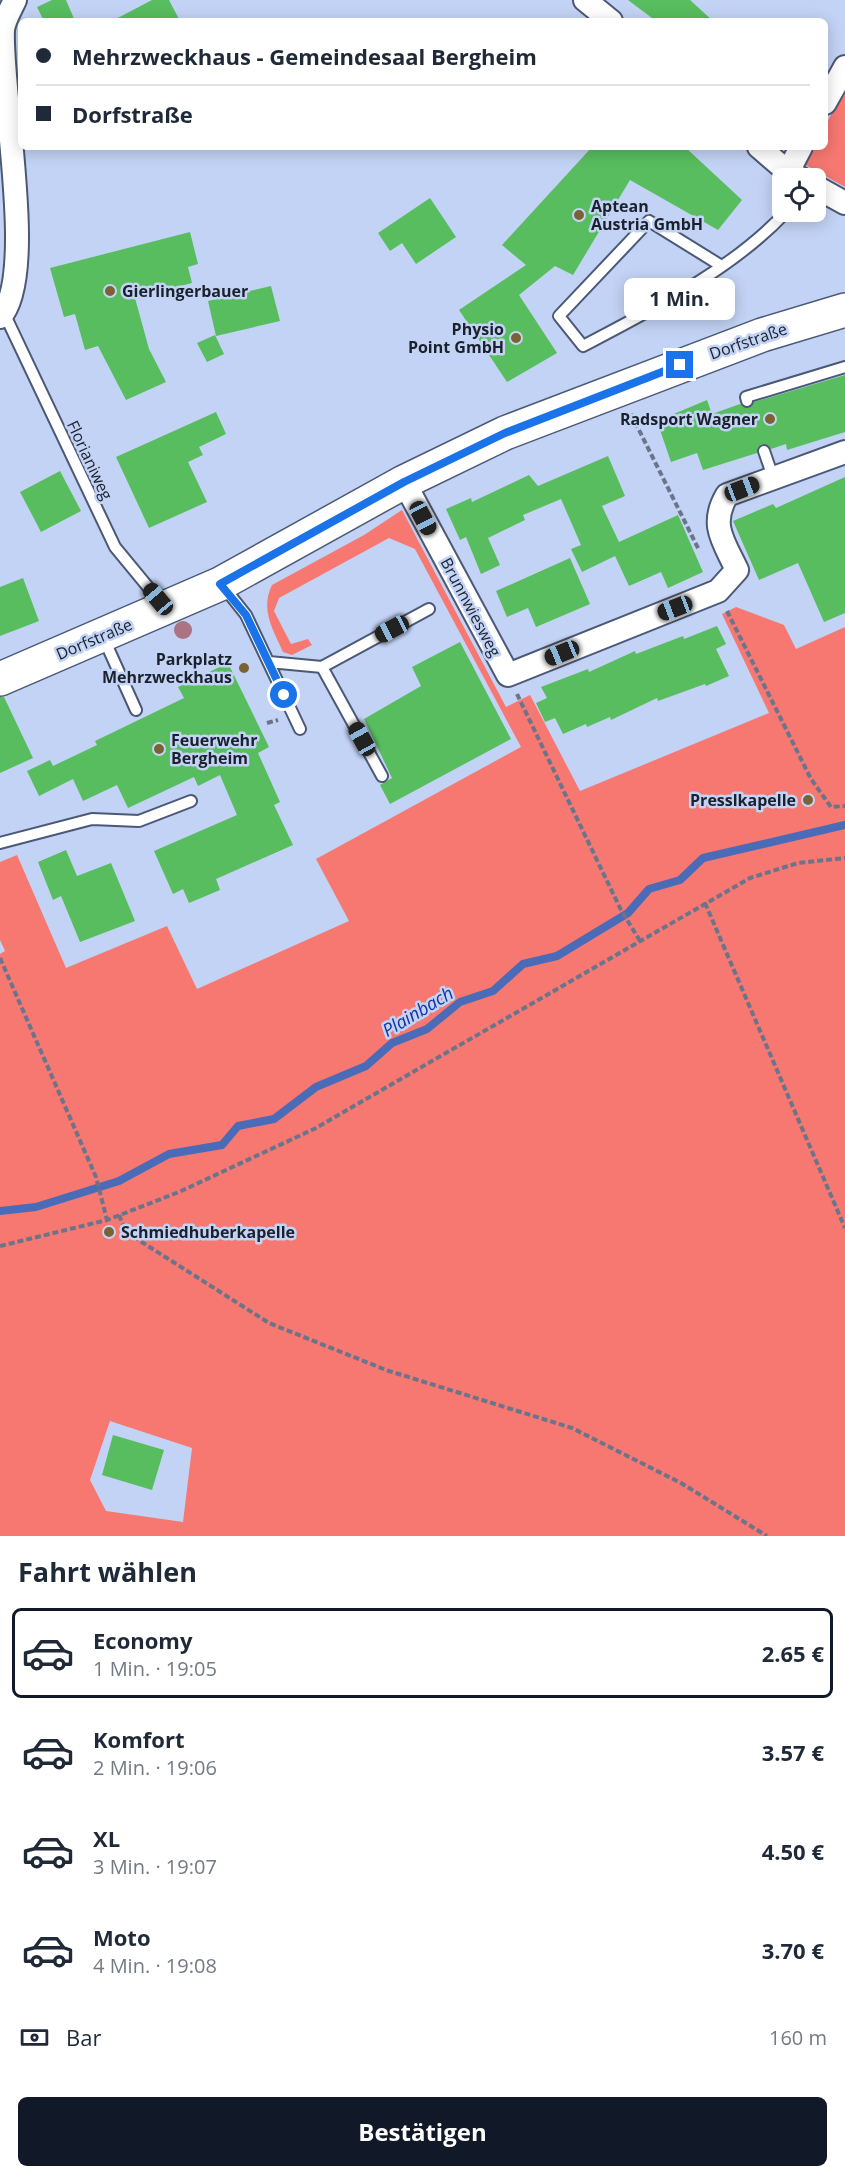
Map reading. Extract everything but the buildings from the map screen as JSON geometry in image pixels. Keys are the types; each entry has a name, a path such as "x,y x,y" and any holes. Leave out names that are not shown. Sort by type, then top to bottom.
{"main road":[{"name":"Dorfstraße","path":"0,679 220,584 404,482 505,433 762,335 845,310"}],"street":[{"path":"2,315 11,288 17,232 1,74 3,28 15,0"},
{"path":"585,0 607,18"},
{"path":"828,98 845,67"},
{"path":"763,150 785,168"},
{"path":"796,168 800,150"},
{"path":"826,193 845,203"},
{"name":"Brunnwiesweg","path":"404,482 508,675 718,591 737,570 717,526 719,509 727,495 845,452"}],"lane":[{"path":"720,265 649,221 560,316 584,346 672,300 720,265 769,229 776,222"},
{"name":"Florianiweg","path":"2,315 115,547 166,609"},
{"path":"747,402 746,397 845,367"},
{"path":"764,451 773,477"},
{"path":"220,584 246,615 300,729"},
{"path":"269,662 322,667 429,609"},
{"path":"103,636 136,710"},
{"path":"322,667 382,776"},
{"path":"0,843 93,819 140,821 191,801"}],"path":[{"path":"618,388 811,779 831,807 845,806"},
{"path":"508,675 621,910 639,941"},
{"path":"0,1246 107,1220 178,1192 314,1129 750,878 798,863 845,858"},
{"path":"705,903 845,1228"},
{"path":"0,958 96,1177 107,1220"},
{"path":"118,1215 126,1232 269,1323 386,1370 572,1428 681,1484 767,1536"}],"shaded area":[{"path":"845,89 845,187 826,176 826,168 811,168 804,164 811,150 828,150 828,120"},
{"path":"402,510 506,707 530,695 580,791 769,713 722,614 736,607 784,625 796,649 845,627 845,1536 0,1536 0,954 5,951 0,940 0,862 17,855 66,968 167,926 197,989 349,921 316,859 521,747 415,549 389,538 279,598 274,611 291,644 308,639 312,645 292,655 283,652 269,619 267,603 272,585 364,535","holes":["110,1421 192,1448 183,1522 106,1511 90,1480"]}],"waterway":[{"name":"Plainbach","path":"0,1211 36,1207 119,1181 169,1154 222,1145 238,1126 274,1119 316,1087 366,1066 392,1043 427,1029 460,1002 493,991 523,964 557,956 628,913 649,889 680,880 703,858 845,825"}],"place":[{"name":"Aptean Austria GmbH","path":"579,215"},
{"name":"Gierlingerbauer","path":"110,291"},
{"name":"Physio Point GmbH","path":"516,338"},
{"name":"Radsport Wagner","path":"770,419"},
{"name":"Parkplatz Mehrzweckhaus","path":"244,668"},
{"name":"Feuerwehr Bergheim","path":"159,749"},
{"name":"Presslkapelle","path":"808,800"},
{"name":"Schmiedhuberkapelle","path":"109,1232"}],"route":[{"path":"284,695 246,615 220,584 404,482 505,433 680,365"}]}
